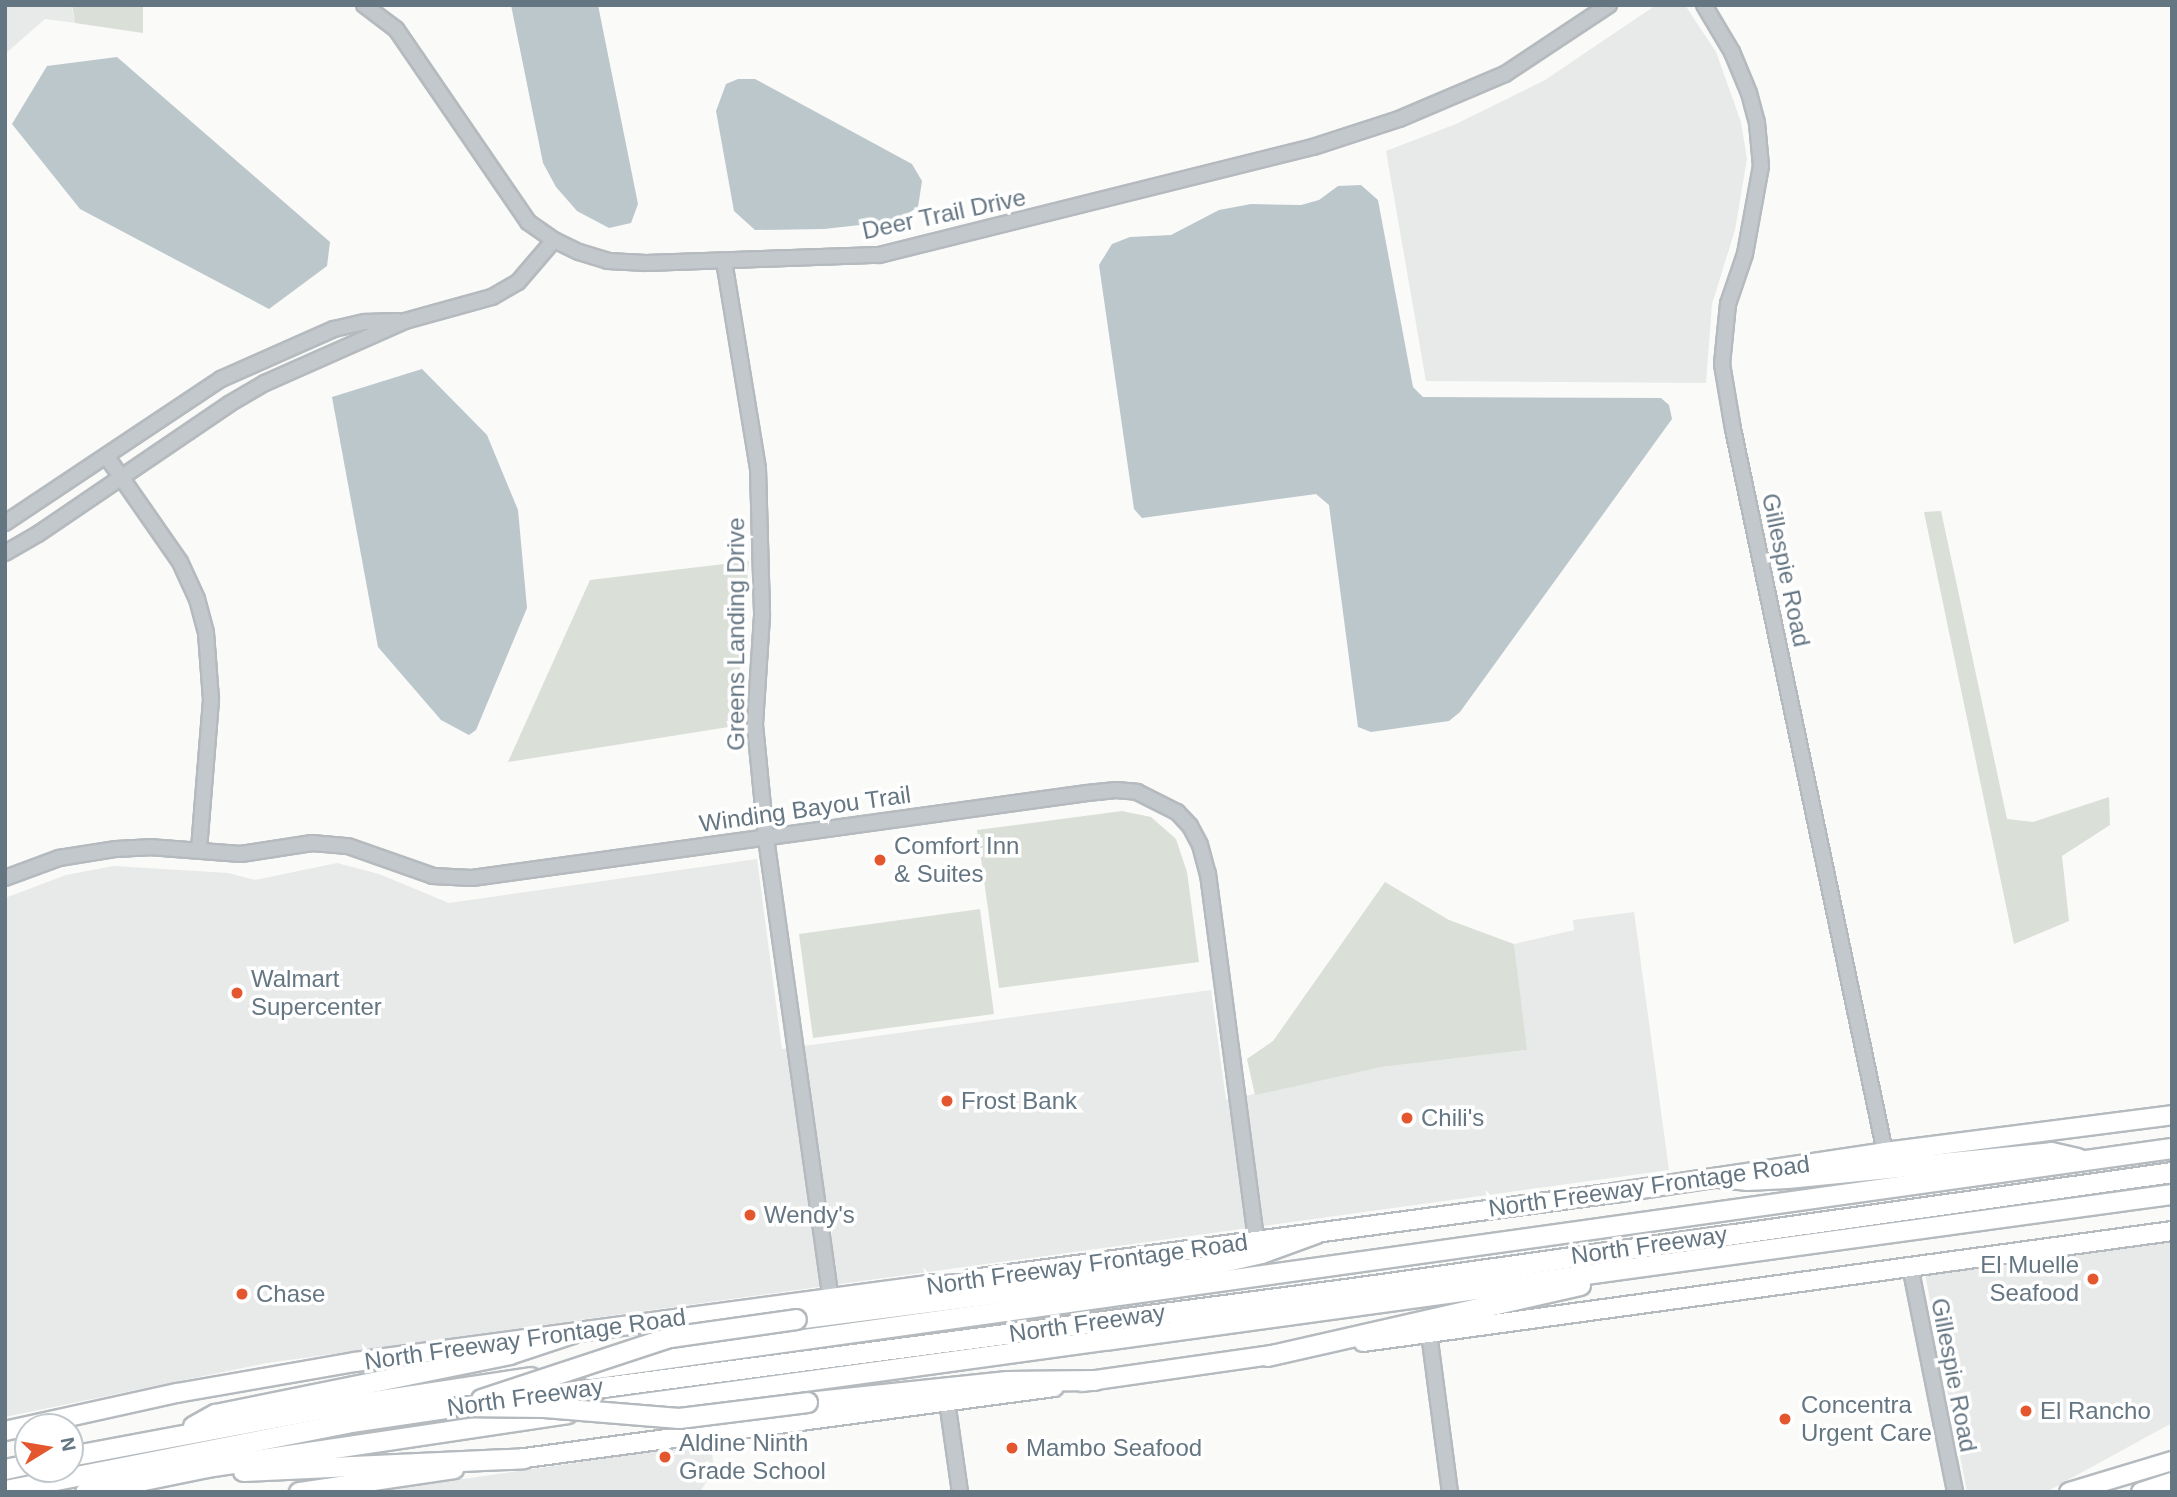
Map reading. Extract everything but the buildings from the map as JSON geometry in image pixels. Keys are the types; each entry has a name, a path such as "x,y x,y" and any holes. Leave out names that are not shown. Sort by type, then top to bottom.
{"highway":[{"name":"North Freeway","path":"84,1452 456,1387 2172,1148"},
{"path":"1718,1177 1746,1180 1787,1178 2050,1152 2091,1160"},
{"name":"North Freeway","path":"5,1490 345,1423 460,1406 1353,1288 2172,1172"},
{"name":"North Freeway","path":"85,1492 207,1467 489,1424 2172,1194"},
{"path":"460,1406 533,1385 670,1337 1232,1261 1316,1233"},
{"path":"1266,1356 1578,1286 1606,1270"},
{"path":"922,1286 1117,1278"},
{"path":"176,1436 215,1414 509,1354 572,1333"},
{"path":"460,1406 544,1407 679,1418 1007,1381 1095,1380"},
{"path":"207,1467 248,1472 524,1458"}],"main road":[{"name":"North Freeway Frontage Road","path":"5,1431 257,1378 1885,1152 2172,1115"},
{"path":"299,1492 524,1458 2172,1230"},
{"path":"2071,1491 2172,1461"},
{"path":"2141,1492 2172,1482"}],"street":[{"name":"Deer Trail Drive","path":"364,5 396,29 528,222 554,240 608,261 724,261 878,255 1313,147 1399,119 1504,74 1609,5"},
{"name":"Gillespie Road","path":"1704,5 1732,52 1749,93 1757,123 1761,166 1745,254 1728,304 1723,364 1735,441 1885,1152"},
{"path":"5,552 38,534 229,404 265,383 405,321 492,297 518,282 554,240"},
{"name":"Greens Landing Drive","path":"724,261 758,469 762,616 755,725 766,838 831,1298"},
{"path":"5,523 221,379 334,329 365,322 405,321"},
{"path":"107,457 180,562 197,599 206,632 211,700 199,850"},
{"path":"23,513 38,534"},
{"name":"Winding Bayou Trail","path":"5,878 59,858 116,849 149,847 240,854 312,843 339,845 413,872 454,878 1116,790 1137,792 1177,812 1190,826 1200,845 1208,874 1256,1241"},
{"name":"Gillespie Road","path":"1910,1266 1955,1492"},
{"path":"1429,1333 1450,1492"},
{"path":"947,1401 960,1492"}],"shaded area":[{"path":"5,5 71,5 75,23 45,19 5,54"},
{"path":"72,5 143,5 143,33 75,23"},
{"path":"511,5 598,5 638,204 631,223 609,228 577,211 556,187 543,163"},
{"path":"1656,5 1685,5 1716,52 1741,122 1747,159 1735,230 1712,304 1706,383 1426,381 1386,151 1456,124 1545,80"},
{"path":"117,57 330,242 327,266 269,309 80,209 12,124 47,66"},
{"path":"738,79 755,79 912,164 922,181 918,207 896,221 824,229 755,230 734,211 716,111 726,84"},
{"path":"1361,185 1378,200 1413,387 1423,397 1661,398 1669,405 1672,419 1460,712 1449,721 1371,732 1358,727 1329,505 1316,494 1142,518 1134,509 1099,265 1112,244 1130,237 1171,235 1219,210 1251,204 1301,205 1319,200 1338,186"},
{"path":"422,369 487,435 518,510 527,608 476,730 469,735 441,720 378,647 332,397"},
{"path":"1941,511 2007,819 2033,822 2109,797 2110,825 2062,856 2069,921 2014,944 1924,512"},
{"path":"749,561 735,726 508,762 590,580"},
{"path":"1122,811 1151,817 1176,839 1187,872 1199,962 999,988 977,830"},
{"path":"757,859 782,1049 1211,990 1226,1100 1382,1067 1526,1050 1514,944 1574,930 1573,920 1634,912 1669,1170 267,1363 14,1413 5,1417 5,898 66,875 114,866 228,873 255,880 337,863 379,874 449,903"},
{"path":"1385,882 1449,920 1514,944 1527,1050 1382,1067 1255,1095 1247,1059 1273,1041"},
{"path":"980,909 994,1014 813,1038 799,934"},
{"path":"2172,1239 2172,1423 2046,1492 1967,1492 1925,1274 2048,1260"},
{"name":"Aldine Ninth Grade School","path":"711,1443 714,1470 700,1492 374,1492"}],"place":[{"name":"Comfort Inn & Suites","path":"880,860"},
{"name":"Walmart Supercenter","path":"237,993"},
{"name":"Frost Bank","path":"947,1101"},
{"name":"Chili's","path":"1407,1118"},
{"name":"Wendy's","path":"750,1215"},
{"name":"El Muelle Seafood","path":"2093,1279"},
{"name":"Chase","path":"242,1294"},
{"name":"El Rancho","path":"2026,1411"},
{"name":"Concentra Urgent Care","path":"1785,1419"},
{"name":"Mambo Seafood","path":"1012,1448"},
{"name":"Aldine Ninth Grade School","path":"665,1457"}]}
